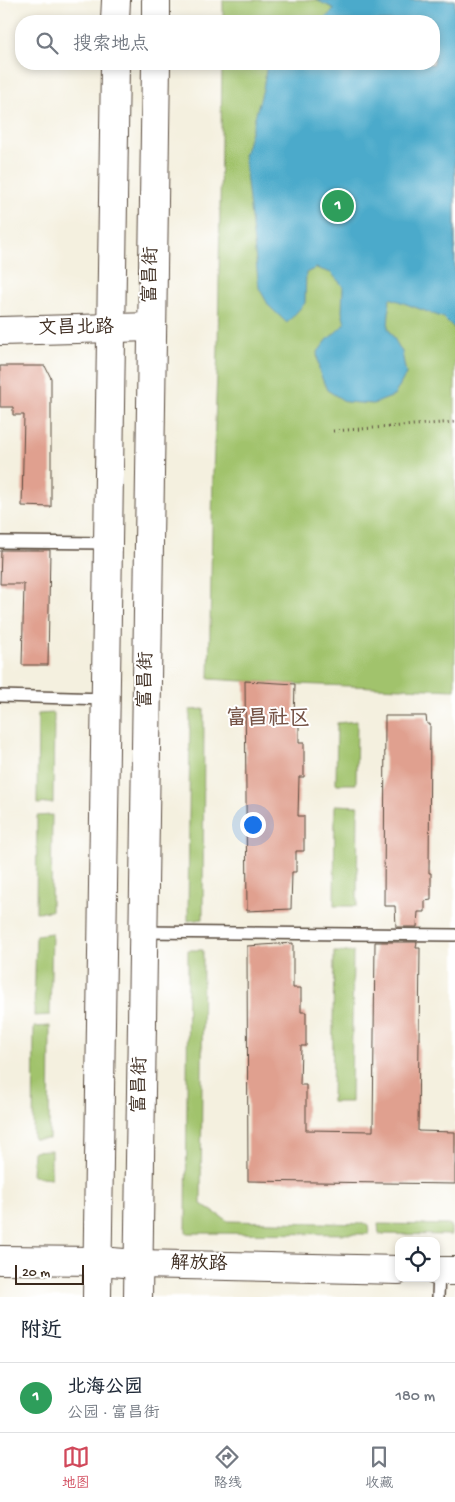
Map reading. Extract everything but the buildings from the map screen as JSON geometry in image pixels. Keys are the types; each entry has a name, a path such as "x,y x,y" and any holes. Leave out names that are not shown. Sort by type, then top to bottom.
{"main road":[{"path":"115,15 116,0"},
{"path":"156,0 156,15"},
{"path":"97,1297 115,70"},
{"name":"富昌街","path":"138,1297 156,70"},
{"name":"文昌北路","path":"0,331 152,327"},
{"name":"解放路","path":"0,1260 395,1270"}],"lane":[{"path":"0,542 108,543"},
{"path":"0,696 106,699"},
{"path":"143,932 455,935"}],"path":[{"path":"333,431 455,422"}],"green space":[{"path":"223,0 455,0 455,690 209,679 213,473 218,349 222,70 440,70 440,15 223,15"},
{"path":"204,709 203,919 188,921 190,710"},
{"path":"54,713 53,803 37,804 38,714"},
{"path":"357,721 356,784 336,784 337,723"},
{"path":"335,805 358,806 357,906 334,906"},
{"path":"52,815 51,911 36,912 37,816"},
{"path":"52,933 50,1015 34,1016 36,935"},
{"path":"188,950 203,950 201,1204 228,1221 368,1224 369,1234 186,1233"},
{"path":"334,952 353,952 351,1102 332,1102"},
{"path":"50,1026 49,1139 33,1139 34,1027"},
{"path":"51,1150 51,1178 32,1176 33,1151"},
{"path":"378,1224 451,1225 451,1235 379,1234"}],"water":[{"path":"316,0 455,0 455,329 444,318 390,298 388,328 402,352 406,374 394,396 373,404 346,402 327,390 319,371 317,353 328,339 345,324 342,312 343,286 331,273 316,268 306,273 305,303 287,323 269,306 259,288 244,156 263,89 266,70 440,70 440,15 328,15 335,9"}],"place":[{"name":"北海公园","path":"338,206"}],"district":[{"name":"富昌社区","path":"268,720"}]}
